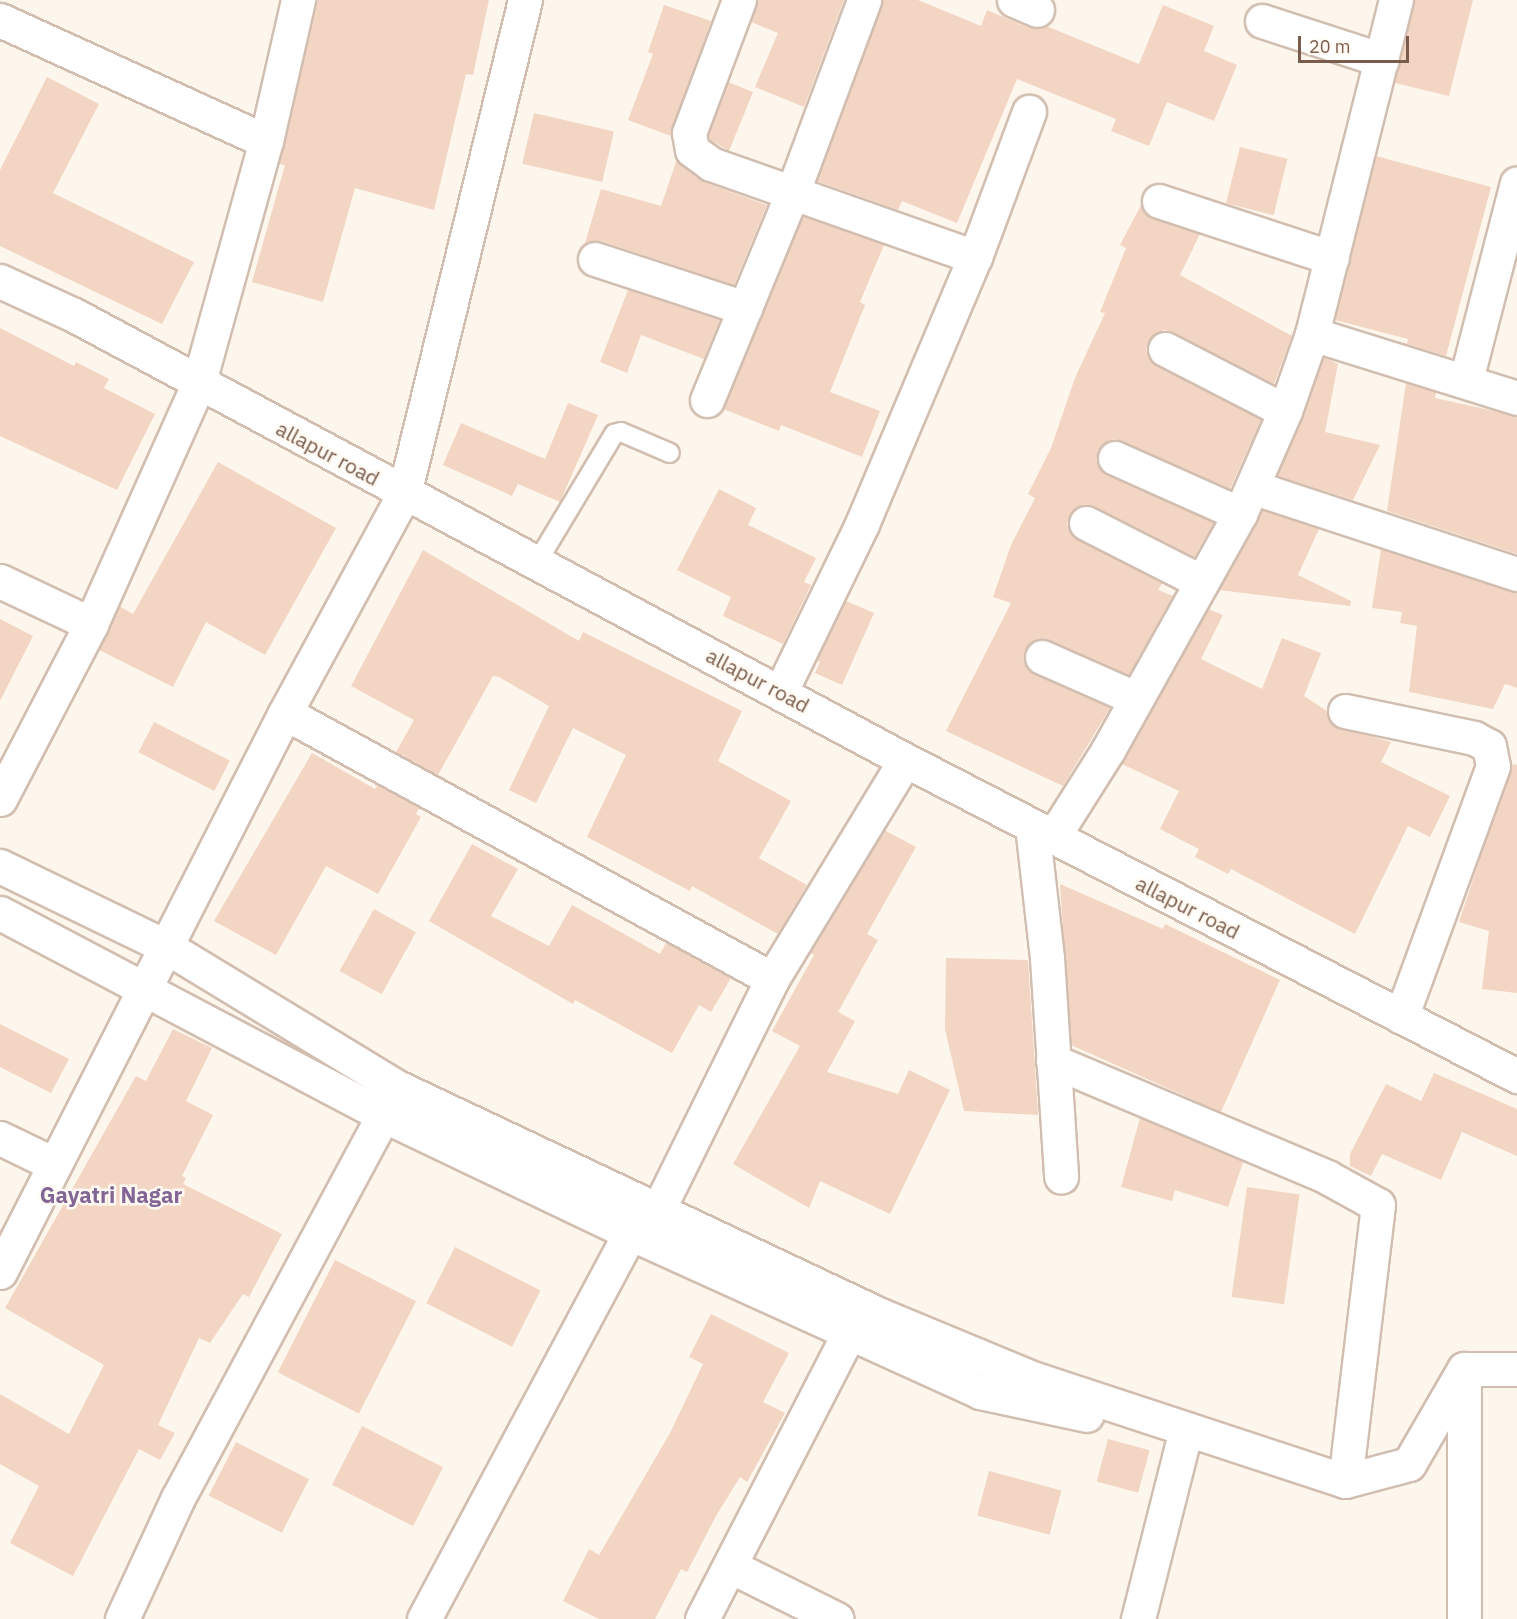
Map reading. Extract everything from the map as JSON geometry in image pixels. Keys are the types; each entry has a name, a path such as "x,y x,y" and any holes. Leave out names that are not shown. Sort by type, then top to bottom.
{"street":[{"path":"0,799 91,624 199,382 266,141 298,0"},
{"path":"0,1272 285,713 404,494 525,0"},
{"path":"739,0 689,133 692,150 711,164 975,257"},
{"path":"707,400 792,194 864,0"},
{"path":"1061,1177 1047,958 1043,832 1108,750 1246,501 1285,411 1312,334 1396,0"},
{"path":"0,20 266,141"},
{"path":"1262,21 1382,60"},
{"path":"781,691 862,524 975,257 1029,112"},
{"path":"1466,380 1517,183"},
{"path":"1159,201 1332,258"},
{"path":"595,259 745,308"},
{"name":"allapur road","path":"0,281 74,315 404,494 781,691 905,760 1517,1076"},
{"path":"1312,334 1466,380 1517,398"},
{"path":"1165,349 1285,411"},
{"path":"1115,458 1246,501 1517,574"},
{"path":"1086,523 1202,582"},
{"path":"0,580 91,624"},
{"path":"1042,657 1135,698"},
{"path":"1345,711 1474,738 1488,746 1493,766 1401,1017"},
{"path":"285,713 772,979"},
{"path":"658,1210 772,979 905,760"},
{"path":"0,866 165,946 397,1087 889,1319 1035,1379 1345,1481 1408,1464 1464,1369"},
{"path":"0,913 382,1114 630,1233 980,1392 1147,1428 1186,1429"},
{"path":"1053,1061 1327,1178 1378,1205 1345,1481"},
{"path":"122,1619 178,1498 382,1114"},
{"path":"0,1138 54,1164"},
{"path":"424,1619 630,1233"},
{"path":"702,1619 849,1333"},
{"path":"1464,1369 1517,1369"},
{"path":"1464,1369 1464,1619"},
{"path":"1138,1619 1186,1429"},
{"path":"730,1566 837,1619"}],"lane":[{"path":"536,564 614,434 621,432 670,453"}],"building":[{"path":"318,0 489,0 473,75 466,74 434,210 355,188 323,302 252,282 285,165 279,164"},
{"path":"757,0 844,0 804,107 755,87 778,33 751,22"},
{"path":"882,0 918,0 981,26 987,10 1027,27 1046,26 1139,64 1163,5 1214,26 1204,51 1237,65 1214,121 1167,102 1149,146 1111,131 1116,119 1017,79 957,223 902,201 898,210 817,181"},
{"path":"1414,0 1473,0 1449,96 1395,83"},
{"path":"664,5 711,21 671,136 628,120 653,54 648,52"},
{"path":"47,77 99,104 53,193 194,262 162,324 0,246 0,170"},
{"path":"728,82 753,92 729,151 709,139 708,135"},
{"path":"534,113 614,131 602,182 522,164"},
{"path":"1240,147 1288,159 1274,215 1226,203"},
{"path":"1376,156 1491,187 1446,356 1407,344 1408,339 1335,320"},
{"path":"677,159 704,182 767,205 734,285 601,241 585,243 601,189 661,206"},
{"path":"1141,205 1153,219 1200,234 1180,275 1292,336 1274,384 1173,332 1164,330 1149,340 1146,350 1156,365 1261,420 1230,489 1122,441 1113,439 1098,450 1096,460 1107,475 1214,523 1194,557 1094,506 1076,507 1070,514 1067,525 1077,539 1162,583 1158,590 1173,596 1129,675 1049,640 1039,639 1025,649 1023,660 1034,674 1110,708 1063,786 946,731 1011,603 993,597 1011,545 1035,498 1028,494 1051,448 1075,378 1105,313 1100,312 1126,248 1120,245"},
{"path":"803,216 884,245 860,302 865,305 830,392 880,411 862,457 781,425 779,431 723,409"},
{"path":"628,290 720,320 704,359 641,335 627,373 600,362"},
{"path":"0,328 74,366 76,362 109,379 104,388 155,414 117,490 0,436"},
{"path":"1324,357 1338,364 1325,432 1380,445 1353,500 1277,476"},
{"path":"1406,383 1436,392 1435,398 1517,416 1517,554 1387,511"},
{"path":"568,403 598,415 560,502 518,484 512,496 443,465 461,423 545,459"},
{"path":"218,462 336,528 265,655 206,622 173,687 99,650 119,606 133,614"},
{"path":"719,489 756,508 748,525 816,558 804,582 811,585 783,644 723,616 731,597 677,570"},
{"path":"1262,510 1319,529 1298,575 1351,601 1350,606 1219,590"},
{"path":"1381,549 1517,592 1517,688 1505,684 1493,709 1409,692 1417,626 1400,623 1402,612 1372,608"},
{"path":"423,550 579,641 583,632 742,711 718,761 791,801 759,858 807,885 778,934 692,886 690,891 587,837 626,755 573,728 536,803 509,790 549,706 499,677 493,676 438,775 396,752 414,720 351,686"},
{"path":"846,601 874,613 842,685 815,673 820,662 817,660"},
{"path":"1208,609 1223,615 1201,659 1262,689 1282,638 1321,653 1304,696 1327,711 1333,725 1391,742 1381,762 1450,796 1430,837 1408,826 1355,934 1231,869 1228,874 1195,857 1199,849 1160,829 1179,791 1122,764"},
{"path":"0,619 33,636 0,701"},
{"path":"154,722 230,761 214,791 139,752"},
{"path":"312,753 375,789 378,785 419,808 416,814 421,817 378,894 326,866 276,955 214,921"},
{"path":"1511,764 1517,765 1517,993 1482,989 1489,931 1459,922"},
{"path":"884,830 916,847 867,934 878,940 838,1012 855,1021 827,1072 898,1094 909,1070 950,1090 890,1214 820,1181 809,1208 733,1164 800,1046 772,1031 814,955 810,953"},
{"path":"472,844 518,869 491,916 549,946 572,905 660,954 666,943 731,978 711,1012 699,1005 672,1053 575,1000 573,1004 429,921"},
{"path":"1060,884 1163,929 1165,924 1280,980 1221,1112 1071,1045"},
{"path":"374,909 416,932 382,994 340,971"},
{"path":"946,958 1028,960 1038,1115 964,1111 945,1029"},
{"path":"0,1024 69,1059 51,1093 0,1067"},
{"path":"173,1029 212,1048 186,1101 213,1115 182,1176 186,1178 183,1184 282,1234 249,1297 243,1294 210,1343 199,1338 158,1425 175,1433 160,1460 139,1449 73,1576 10,1543 39,1486 0,1464 0,1394 69,1434 104,1365 5,1308 136,1076 146,1081"},
{"path":"1434,1073 1517,1109 1517,1156 1462,1132 1441,1180 1382,1154 1371,1176 1350,1166 1350,1154 1386,1084 1421,1101"},
{"path":"1140,1118 1243,1162 1228,1207 1175,1190 1172,1201 1121,1187"},
{"path":"1247,1187 1299,1194 1284,1304 1232,1297"},
{"path":"455,1247 541,1291 512,1347 426,1303"},
{"path":"335,1260 416,1301 359,1414 278,1372"},
{"path":"711,1314 789,1353 763,1402 785,1413 747,1482 740,1477 716,1516 687,1572 681,1569 655,1619 599,1619 563,1601 589,1549 599,1555 670,1433 703,1364 689,1357"},
{"path":"362,1426 443,1467 413,1526 332,1485"},
{"path":"1108,1439 1150,1450 1138,1493 1097,1482"},
{"path":"236,1442 309,1479 282,1533 209,1495"},
{"path":"989,1471 1061,1490 1050,1535 977,1515"}],"district":[{"name":"Gayatri Nagar","path":"111,1195"}]}
